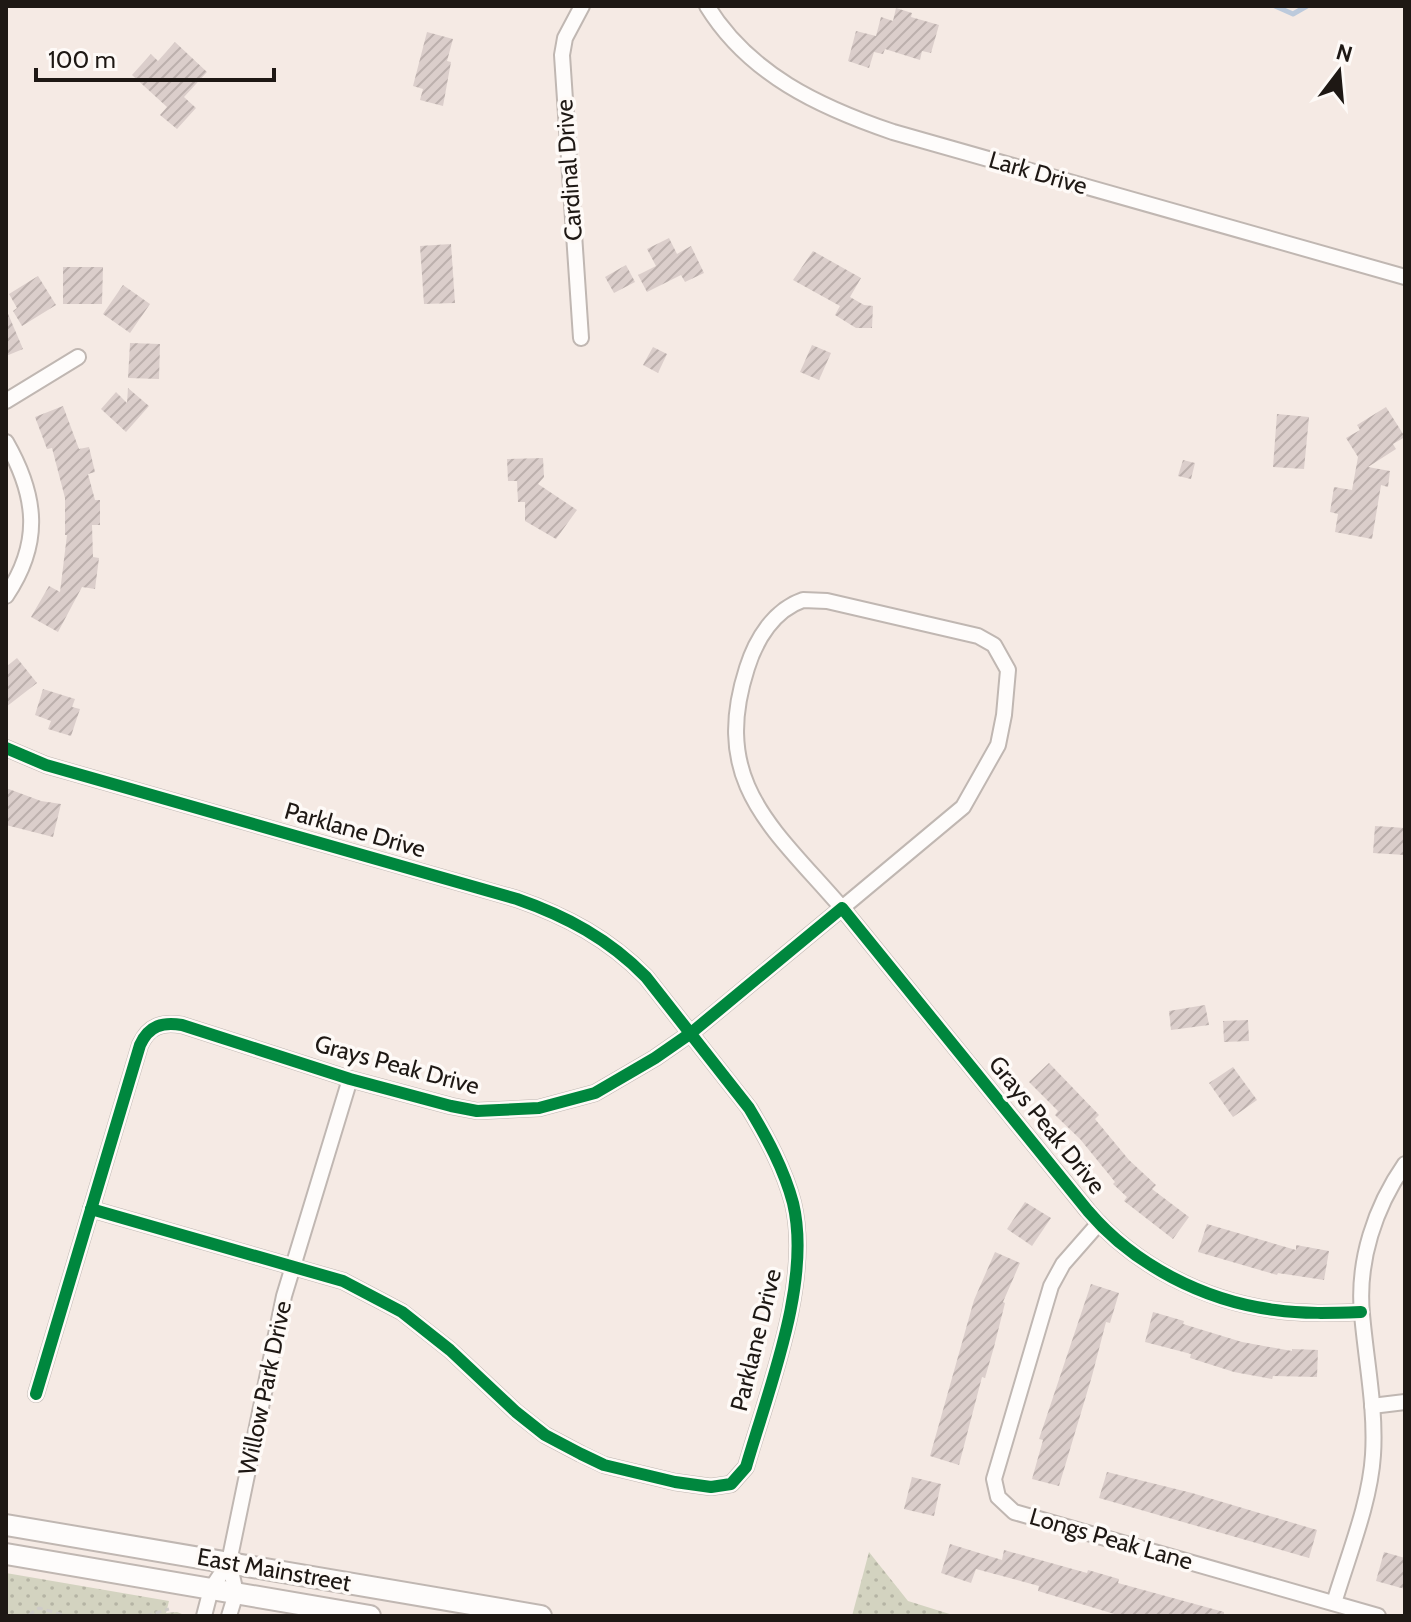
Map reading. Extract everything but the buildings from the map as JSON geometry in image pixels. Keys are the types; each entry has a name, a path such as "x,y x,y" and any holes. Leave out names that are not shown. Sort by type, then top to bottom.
{"main road":[{"name":"East Mainstreet","path":"6,1525 541,1616"},
{"name":"East Mainstreet","path":"6,1554 370,1616"}],"street":[{"name":"Cardinal Drive","path":"581,338 562,55 565,38 582,6"},
{"name":"Lark Drive","path":"707,6 726,33 756,63 797,92 849,117 1405,277"},
{"path":"6,401 78,357"},
{"path":"6,442 26,483 31,519 26,558 6,596"},
{"path":"803,600 827,601 978,636 994,645 1008,670 998,745 963,807 842,908 762,813 749,794 739,769 735,731 738,702 750,657 766,629 782,610 803,600"},
{"name":"Parklane Drive","path":"6,748 46,765 546,909 602,938 627,957 691,1033 749,1108 762,1130 786,1179 798,1232 794,1294 746,1467 731,1484 711,1487 604,1465 545,1435 450,1350 402,1312 343,1281 91,1209"},
{"name":"Grays Peak Drive","path":"36,1394 140,1045 144,1035 154,1027 166,1023 182,1025 350,1079 477,1111 539,1108 595,1093 655,1058 691,1033 842,908 1099,1223 1120,1243 1187,1285 1223,1299 1288,1312 1361,1312"},
{"name":"Willow Park Drive","path":"204,1616 211,1589 229,1562 272,1352 293,1267 350,1079"},
{"path":"1334,1603 1370,1477 1374,1441 1361,1312 1368,1242 1384,1198 1405,1164"},
{"path":"984,1505 998,1497 994,1479 1047,1297 1063,1264 1099,1223"},
{"path":"1372,1406 1405,1402"},
{"name":"Longs Peak Lane","path":"998,1497 1014,1512 1378,1616"},
{"name":"Willow Park Drive","path":"229,1562 236,1593 229,1616"}],"path":[{"path":"26,1614 39,1608 67,1616"},
{"path":"146,1616 169,1609"}],"green space":[{"path":"869,1552 908,1601 956,1616 852,1616"},
{"path":"6,1573 169,1601 166,1613 177,1612 187,1616 6,1616"}],"waterway":[{"path":"1275,6 1293,14 1307,6"}],"cycle path":[{"path":"6,748 46,765 517,899 570,921 602,940 646,977 749,1108 774,1154 793,1203 797,1267 785,1336 746,1467 731,1484 711,1487 604,1465 545,1435 450,1350 402,1312 343,1281 91,1209"},
{"path":"36,1394 140,1045 152,1029 169,1024 182,1025 350,1079 451,1106 477,1111 539,1108 595,1093 655,1058 691,1033 842,908 1088,1211 1127,1248 1172,1277 1222,1298 1286,1311 1361,1312"}]}
